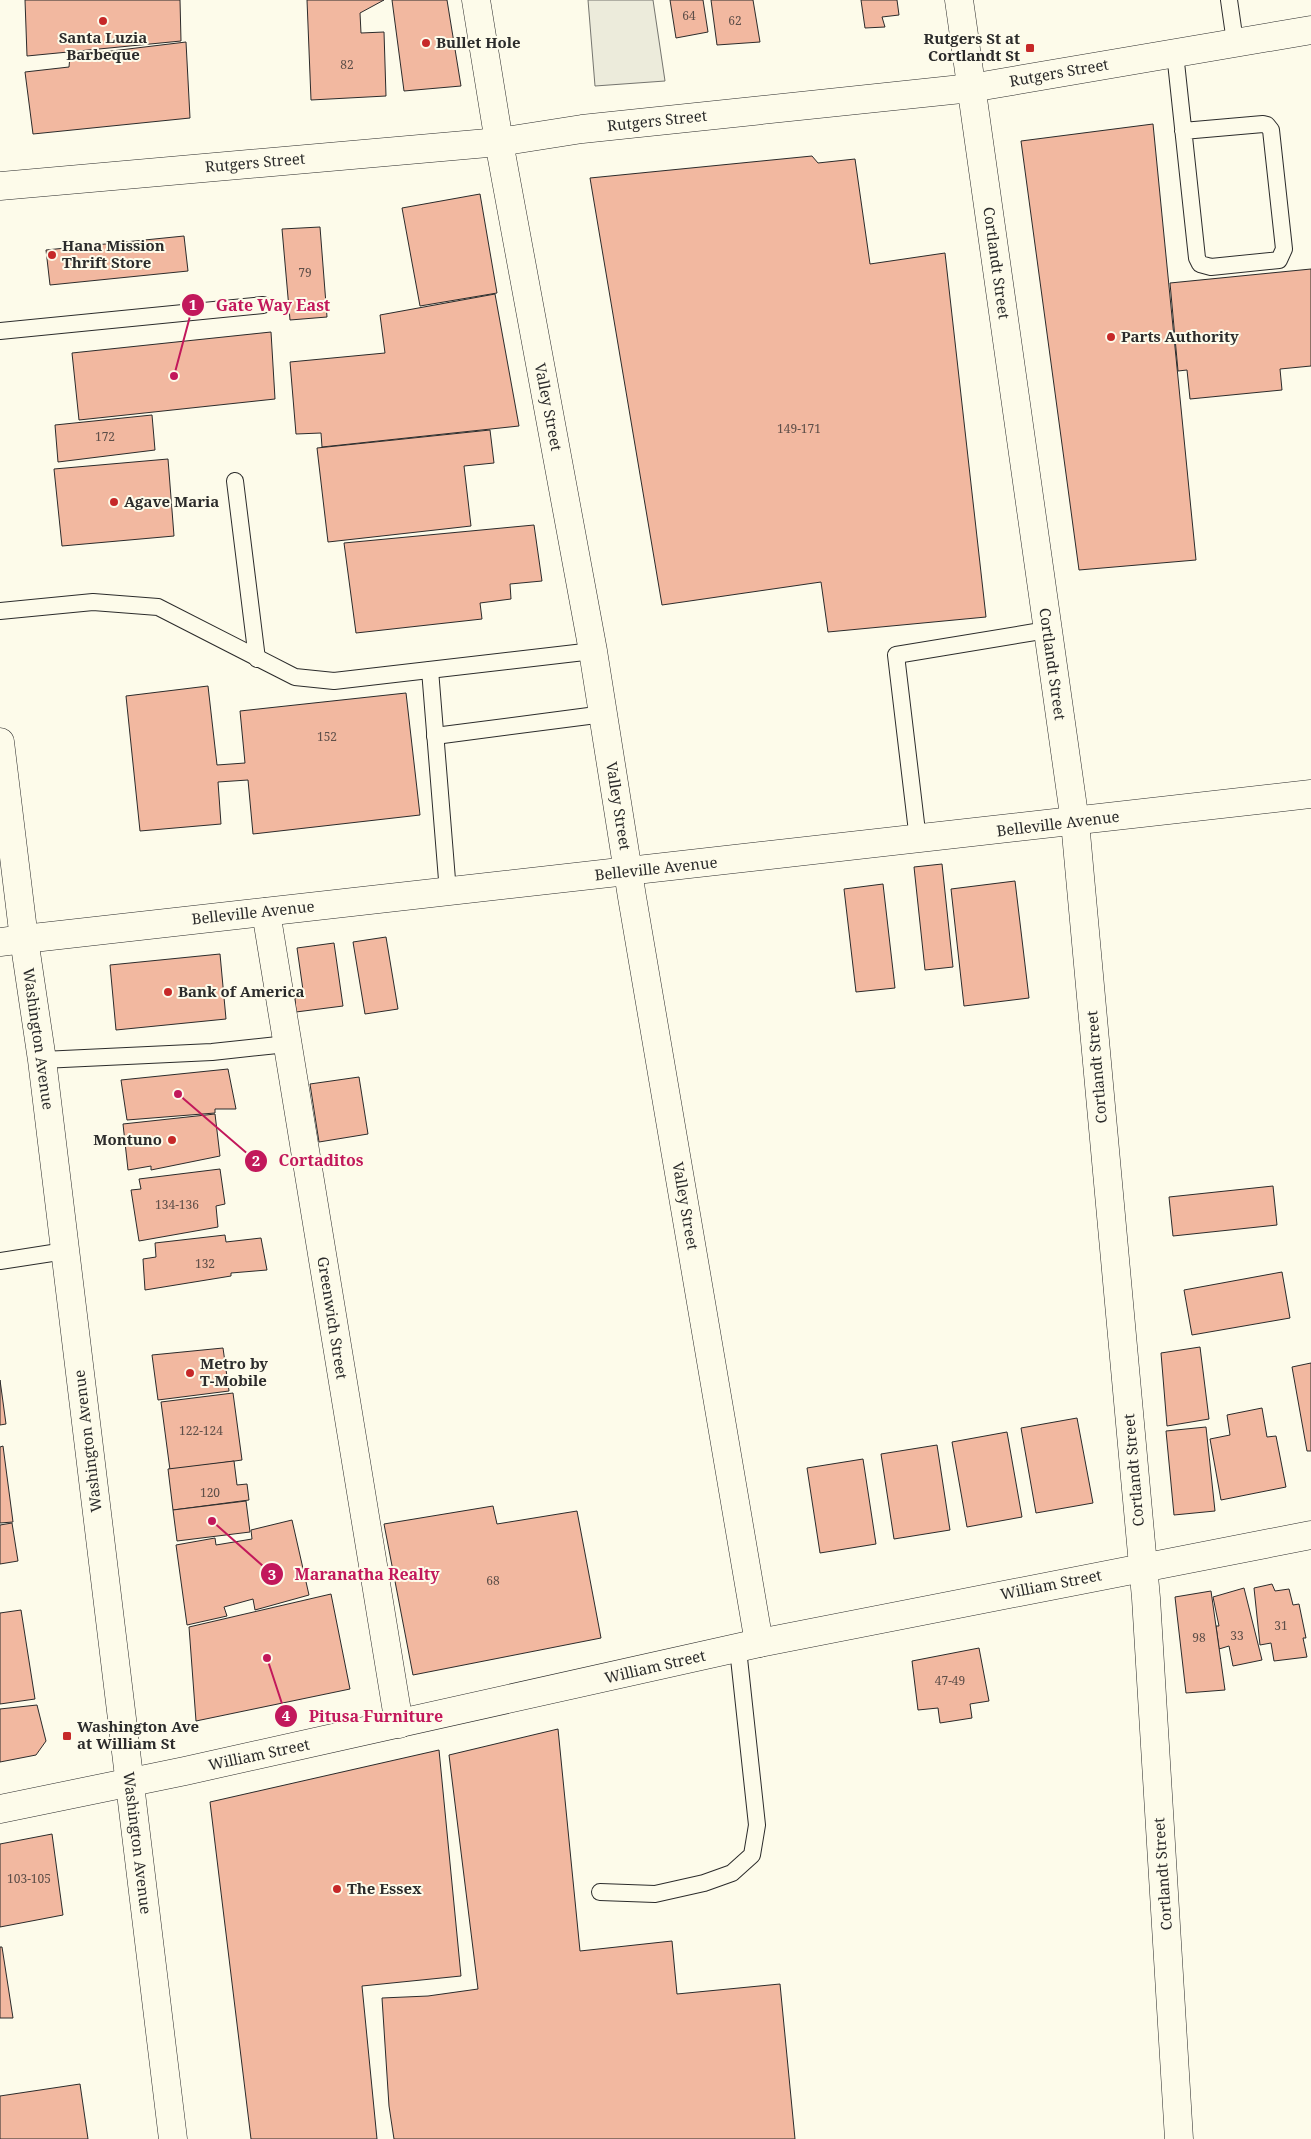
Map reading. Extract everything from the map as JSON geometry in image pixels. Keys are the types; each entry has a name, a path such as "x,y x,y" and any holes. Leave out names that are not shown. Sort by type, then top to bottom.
{"street":[{"name":"Valley Street","path":"476,0 499,142 594,651 749,1646"},
{"name":"Cortlandt Street","path":"959,0 1075,822 1143,1566 1179,2139"},
{"name":"Rutgers Street","path":"0,186 499,142 592,128 971,88 1311,30"},
{"name":"Washington Avenue","path":"0,742 12,940 42,1060 173,2139"},
{"name":"Belleville Avenue","path":"12,940 918,840 1311,794"},
{"name":"Greenwich Street","path":"266,912 399,1724"},
{"name":"William Street","path":"0,1809 129,1783 749,1646 1143,1566 1311,1535"}],"lane":[{"path":"1229,0 1235,42"},
{"path":"1174,53 1197,258 1200,264 1211,267 1279,260 1284,249 1272,135 1267,125 1183,131"},
{"path":"0,331 263,305"},
{"path":"235,481 257,659"},
{"path":"0,611 94,602 158,607 295,677 334,681 594,651"},
{"path":"918,840 896,655 1047,630"},
{"path":"430,670 448,892"},
{"path":"435,736 604,714"},
{"path":"42,1060 212,1052 287,1044"},
{"path":"0,1261 65,1251"},
{"path":"600,1892 655,1894 704,1883 732,1873 752,1855 757,1826 749,1646"}],"shaded area":[{"path":"588,0 653,0 665,81 595,86"}],"building":[{"name":"Santa Luzia Barbeque","path":"25,0 180,0 181,41 27,56"},
{"path":"307,0 384,0 360,13 361,33 384,32 386,96 311,100"},
{"name":"Bullet Hole","path":"392,0 447,0 461,86 404,91"},
{"path":"670,0 703,0 708,32 676,38"},
{"path":"711,0 753,0 760,42 717,45"},
{"path":"861,0 897,0 899,15 882,17 885,27 865,28"},
{"path":"186,42 190,118 33,134 25,72 69,67 70,56"},
{"name":"Parts Authority","path":"1153,124 1196,560 1079,570 1021,141"},
{"path":"812,156 818,163 855,159 870,264 945,253 986,617 828,632 821,582 662,605 590,178"},
{"path":"480,194 497,293 420,306 402,208"},
{"path":"320,227 327,317 290,320 282,229"},
{"path":"184,236 188,271 50,285 46,250"},
{"path":"1311,269 1311,366 1280,369 1282,390 1190,399 1187,370 1178,371 1170,283"},
{"path":"495,294 519,426 322,447 321,433 296,434 290,362 385,353 380,315"},
{"path":"271,332 275,399 79,420 72,353"},
{"path":"152,415 155,450 58,462 55,425"},
{"path":"490,430 494,463 464,466 471,526 328,542 317,448"},
{"name":"Agave Maria","path":"168,459 174,536 62,546 54,469"},
{"path":"534,525 542,581 510,584 511,599 480,603 482,619 356,633 344,543"},
{"path":"208,686 217,765 245,763 240,711 406,693 420,815 253,834 248,780 218,782 221,824 140,831 126,696"},
{"path":"942,864 953,967 925,970 914,867"},
{"path":"1015,881 1029,998 964,1006 951,889"},
{"path":"883,884 895,988 856,992 844,889"},
{"path":"386,937 398,1009 365,1014 353,942"},
{"path":"334,943 343,1006 296,1012 295,998 304,997 297,948"},
{"name":"Bank of America","path":"220,954 226,1019 116,1030 110,965"},
{"path":"228,1069 236,1109 215,1109 215,1113 127,1120 121,1080"},
{"path":"359,1077 368,1134 319,1142 310,1084"},
{"name":"Montuno","path":"215,1114 220,1156 151,1170 151,1166 128,1170 123,1124"},
{"path":"220,1169 225,1204 216,1206 218,1227 139,1241 131,1190 141,1189 139,1179"},
{"path":"1273,1186 1277,1225 1173,1236 1169,1197"},
{"path":"225,1235 226,1242 261,1238 267,1270 231,1273 231,1276 145,1290 143,1259 156,1257 155,1243"},
{"path":"1282,1272 1290,1318 1192,1335 1184,1290"},
{"path":"1200,1347 1209,1419 1167,1426 1161,1353"},
{"name":"Metro by T-Mobile","path":"223,1348 229,1391 158,1400 152,1355"},
{"path":"1311,1363 1311,1451 1307,1451 1292,1367"},
{"path":"0,1380 6,1424 0,1425"},
{"path":"233,1393 242,1460 170,1470 161,1402"},
{"path":"1262,1408 1267,1437 1276,1436 1286,1487 1221,1500 1210,1439 1230,1435 1227,1415"},
{"path":"1077,1418 1093,1503 1036,1513 1021,1428"},
{"path":"1206,1427 1215,1511 1174,1515 1166,1431"},
{"path":"1007,1432 1022,1517 967,1527 952,1442"},
{"path":"937,1445 950,1530 894,1539 881,1454"},
{"path":"3,1446 13,1522 0,1523 0,1447"},
{"path":"863,1459 876,1544 820,1553 807,1468"},
{"path":"234,1461 237,1485 247,1484 249,1500 173,1510 168,1469"},
{"path":"246,1501 250,1532 177,1541 173,1510"},
{"path":"493,1506 497,1524 577,1511 601,1638 413,1675 384,1524"},
{"path":"292,1520 309,1595 255,1610 253,1599 224,1607 227,1616 187,1625 176,1545 215,1538 216,1545 252,1539 251,1530"},
{"path":"12,1523 18,1561 0,1564 0,1525"},
{"path":"1272,1584 1275,1591 1289,1589 1293,1605 1299,1604 1306,1638 1303,1638 1307,1657 1274,1661 1271,1643 1260,1645 1254,1588"},
{"path":"1244,1588 1262,1660 1233,1666 1229,1646 1219,1649 1216,1626 1219,1626 1213,1597"},
{"path":"1211,1591 1225,1690 1186,1693 1175,1597"},
{"path":"331,1594 350,1689 196,1721 189,1627"},
{"path":"21,1610 35,1699 0,1704 0,1613"},
{"path":"979,1648 989,1701 970,1704 972,1718 940,1723 938,1708 918,1710 912,1661"},
{"path":"37,1705 46,1741 36,1755 0,1762 0,1709"},
{"path":"558,1729 580,1951 672,1941 677,1994 780,1984 795,2139 394,2139 389,2106 382,1998 428,1996 478,1989 449,1755"},
{"name":"The Essex","path":"439,1750 461,1976 362,1986 377,2139 251,2139 210,1802"},
{"path":"52,1834 63,1915 0,1927 0,1844"},
{"path":"0,1947 2,1947 13,2018 0,2018"},
{"path":"80,2084 88,2139 0,2139 0,2096"}],"place":[{"name":"Santa Luzia Barbeque","path":"103,21"},
{"name":"Bullet Hole","path":"426,43"},
{"name":"Rutgers St at Cortlandt St","path":"1030,48"},
{"name":"Hana Mission Thrift Store","path":"52,255"},
{"name":"Parts Authority","path":"1111,337"},
{"name":"Gate Way East","path":"174,376"},
{"name":"Agave Maria","path":"114,502"},
{"name":"Bank of America","path":"168,992"},
{"name":"Cortaditos","path":"178,1094"},
{"name":"Montuno","path":"172,1140"},
{"name":"Metro by T-Mobile","path":"190,1373"},
{"name":"Maranatha Realty","path":"212,1521"},
{"name":"Pitusa Furniture","path":"267,1658"},
{"name":"Washington Ave at William St","path":"67,1736"},
{"name":"The Essex","path":"337,1889"}]}
